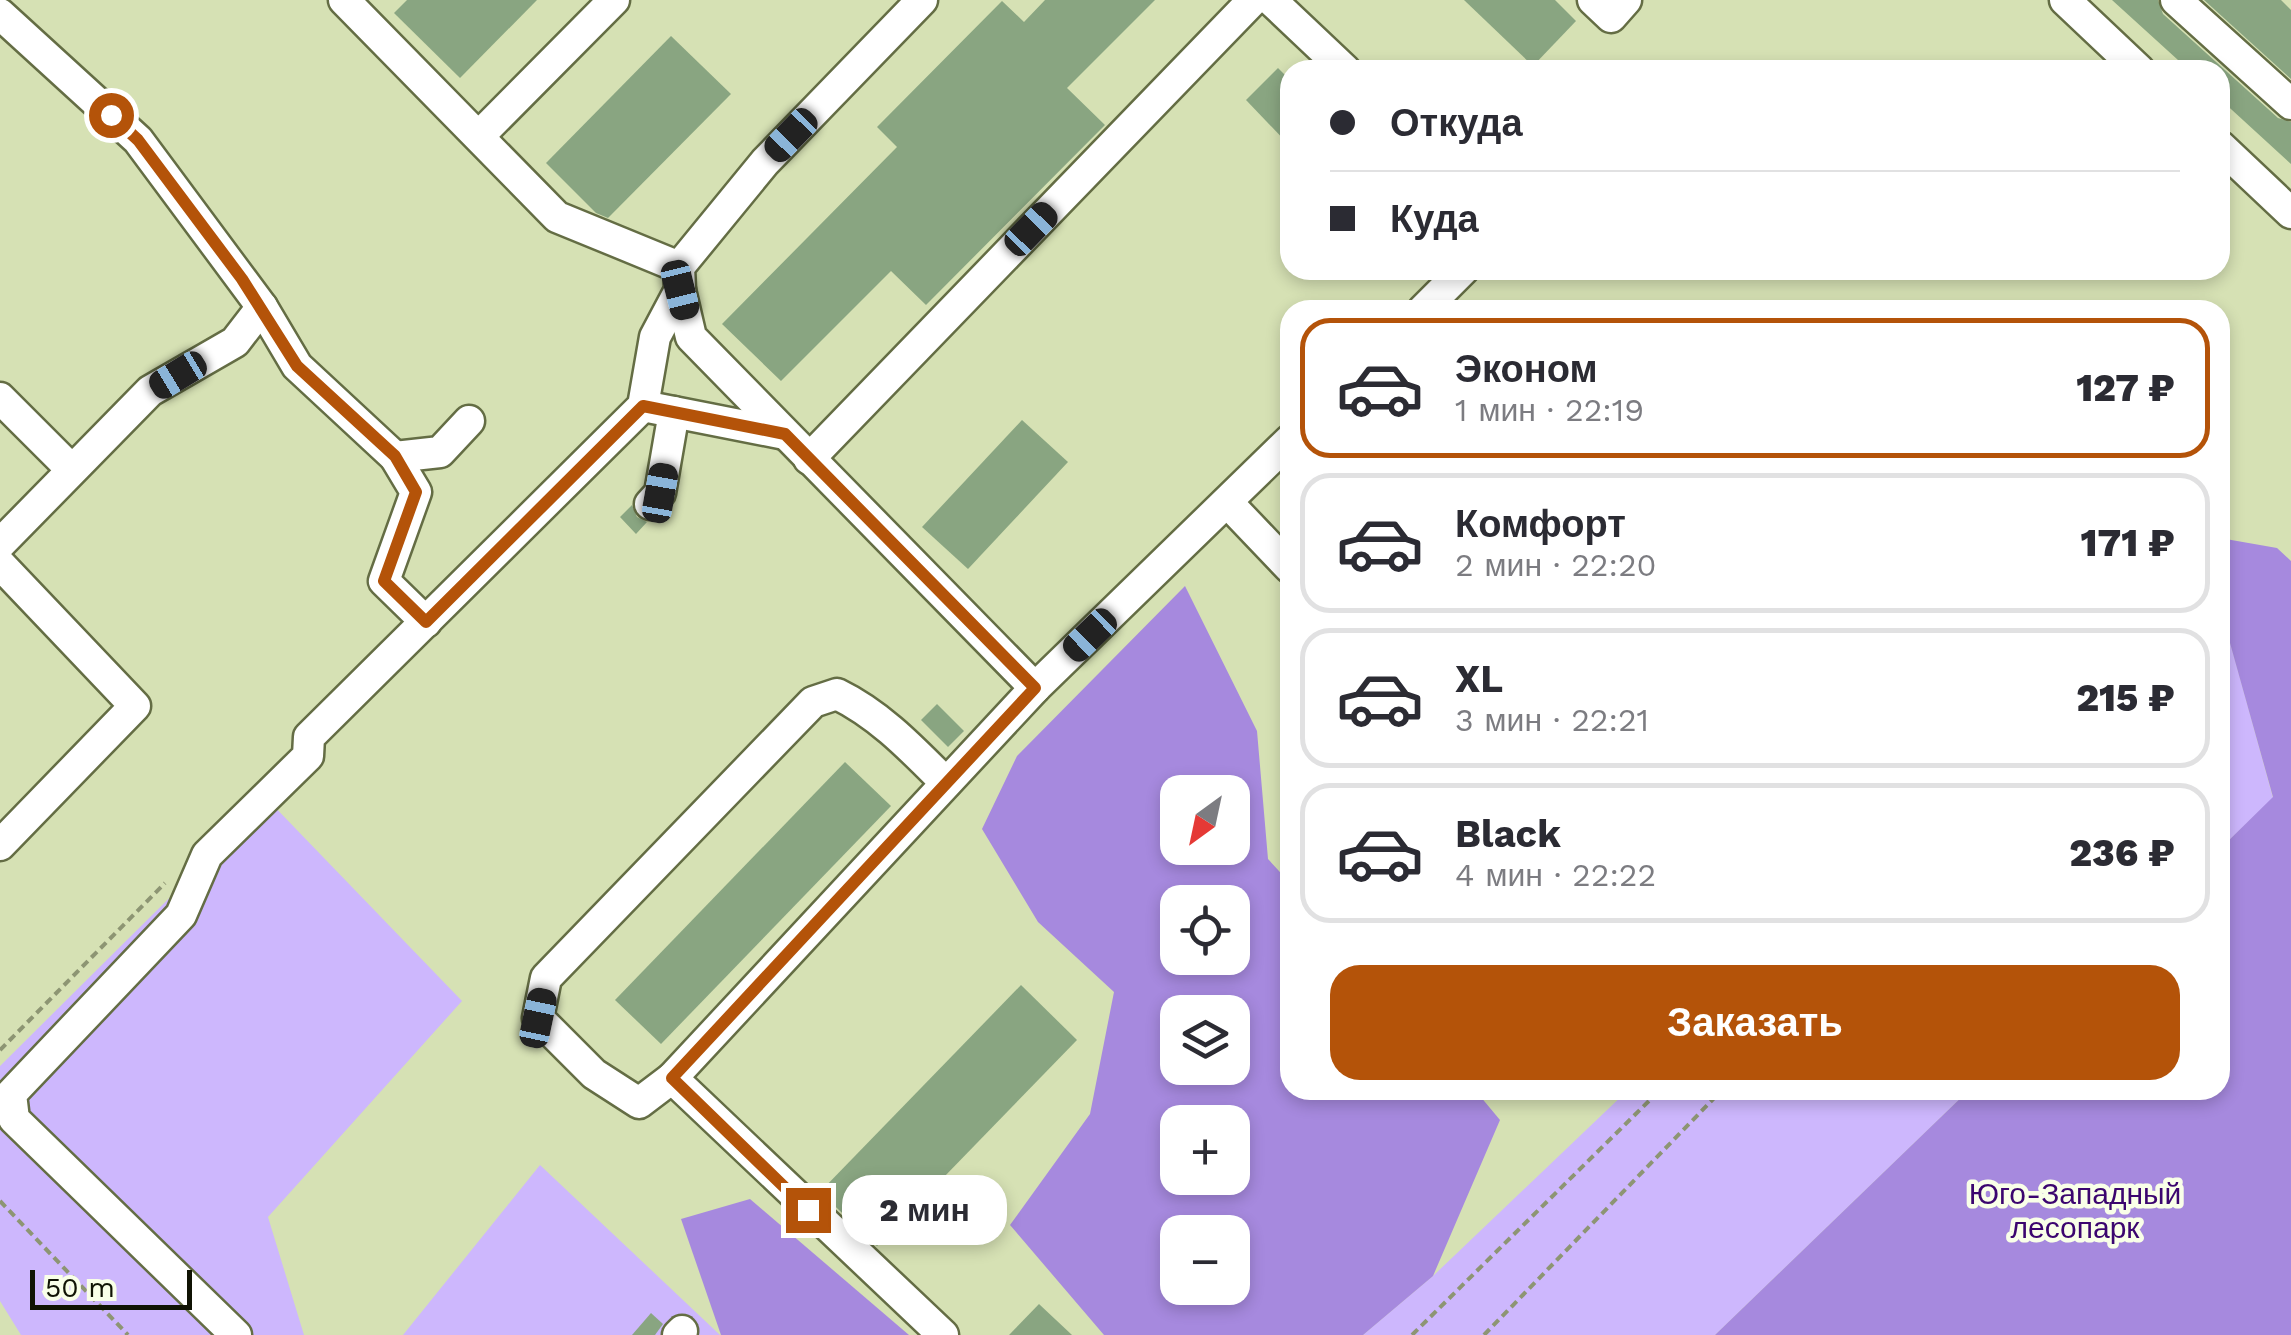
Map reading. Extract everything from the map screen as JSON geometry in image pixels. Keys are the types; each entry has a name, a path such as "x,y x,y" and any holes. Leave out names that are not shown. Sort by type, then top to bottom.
{"street":[{"path":"479,136 614,0"},
{"path":"236,1335 14,1119 10,1094 181,915 207,855 308,756 309,738 643,406 655,337 680,278 764,162 922,0"},
{"path":"809,458 1252,0"},
{"path":"1271,0 1334,60"},
{"path":"1593,0 1611,17 1626,0"},
{"path":"2065,0 2128,60"},
{"path":"2176,0 2291,104"},
{"path":"352,3 557,217 680,278"},
{"path":"0,14 138,140 262,306 297,366 395,456 416,492 384,581 426,622"},
{"path":"2230,155 2291,213"},
{"path":"680,278 692,337 1035,688"},
{"path":"1433,300 1453,280"},
{"path":"0,544 70,468 150,392 235,342 262,306"},
{"path":"0,398 70,468"},
{"path":"643,406 785,434"},
{"path":"650,504 660,493 674,412"},
{"path":"395,456 440,452 470,421"},
{"path":"946,783 898,735 857,704 837,694 813,702 546,978 538,1018 594,1074 640,1104 672,1078 1035,688 1280,450"},
{"path":"1227,502 1280,558"},
{"path":"0,564 135,706 0,845"},
{"path":"672,1078 943,1335"}],"path":[{"path":"0,1050 168,880"},
{"path":"1412,1335 1650,1100"},
{"path":"1484,1335 1712,1100"},
{"path":"0,1201 128,1335"}],"shaded area":[{"path":"2230,642 2273,798 2230,839"},
{"path":"268,800 462,1001 268,1217 304,1335 21,1335 0,1301 0,1066"},
{"path":"1618,1100 1959,1100 1715,1335 1363,1335 1433,1276"},
{"path":"540,1165 720,1335 403,1335"}],"green space":[{"name":"Юго-Западный лесопарк","path":"2230,540 2277,548 2291,561 2291,1335 1715,1335 1959,1100 2230,1100 2230,839 2273,797 2230,643"},
{"path":"1185,586 1257,731 1268,859 1280,872 1280,1100 1483,1100 1500,1120 1433,1276 1363,1335 1104,1335 1010,1225 1090,1114 1114,992 1038,922 982,829 1017,756"},
{"path":"750,1199 909,1335 721,1335 681,1219"}],"building":[{"path":"407,0 537,0 460,78 394,13"},
{"path":"1045,0 1155,0 1067,88 1105,125 926,305 891,271 781,381 722,324 897,147 877,127 1002,1 1024,22"},
{"path":"1464,0 1555,0 1576,21 1539,60 1527,60"},
{"path":"2112,0 2158,0 2163,14 2214,60 2178,60"},
{"path":"2204,0 2281,0 2291,10 2291,79"},
{"path":"671,36 731,94 608,218 596,213 546,163"},
{"path":"1280,70 1280,136 1246,100"},
{"path":"2230,75 2278,118 2291,122 2291,164 2230,108"},
{"path":"1022,420 1068,462 968,569 922,527"},
{"path":"632,505 637,517 647,522 636,534 620,517"},
{"path":"937,704 964,731 948,747 921,720"},
{"path":"845,762 891,806 661,1044 615,1000"},
{"path":"1021,985 1077,1040 877,1246 820,1192"},
{"path":"1039,1304 1072,1335 1009,1335"},
{"path":"651,1313 663,1324 655,1335 632,1335"}],"route":[{"path":"111,115 138,140 242,279 297,366 395,456 416,492 384,581 426,622 643,406 785,434 1035,688 672,1078 808,1210"}]}
